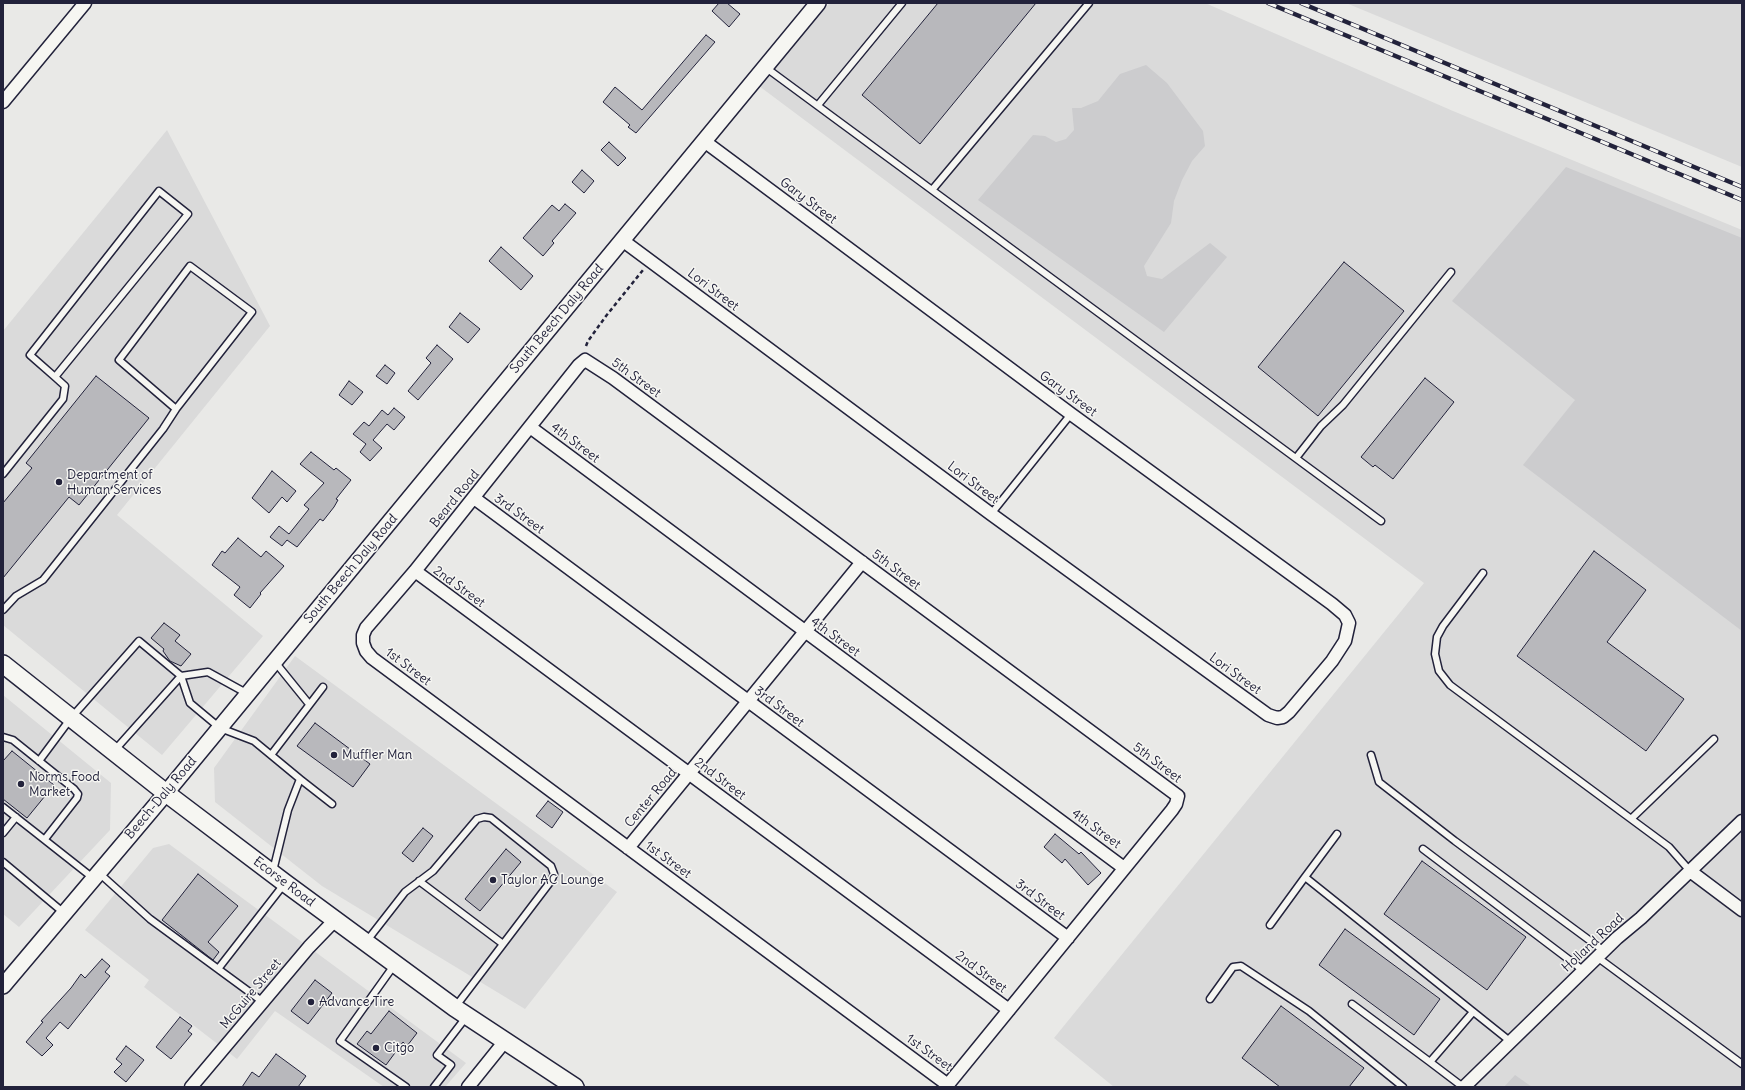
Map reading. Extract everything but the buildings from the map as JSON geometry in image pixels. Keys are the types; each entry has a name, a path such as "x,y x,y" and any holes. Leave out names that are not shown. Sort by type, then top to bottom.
{"main road":[{"name":"Ecorse Road","path":"3,664 166,793 335,920 462,1011 574,1087"}],"street":[{"path":"3,102 85,3"},
{"name":"South Beech Daly Road","path":"296,635 818,3"},
{"name":"Gary Street","path":"704,141 1071,414 1345,614 1349,623 1345,641 1308,690"},
{"name":"Lori Street","path":"622,240 991,514 1268,715 1277,718 1283,717 1308,690"},
{"name":"Beard Road","path":"372,658 366,651 363,643 363,635 366,628 415,571 579,365 585,360"},
{"name":"5th Street","path":"585,360 613,378 1178,796 1176,804 1172,810 1124,868"},
{"name":"4th Street","path":"530,427 1124,868"},
{"name":"3rd Street","path":"474,498 1068,938"},
{"name":"Center Road","path":"628,848 862,562"},
{"name":"2nd Street","path":"415,571 1009,1010"},
{"name":"Beech-Daly Road","path":"3,986 95,875 166,793 296,635"},
{"name":"1st Street","path":"372,658 947,1086"},
{"name":"Holland Road","path":"1463,1087 1600,954 1641,918 1742,821"},
{"path":"947,1086 1124,868"},
{"path":"1690,871 1742,910"},
{"name":"McGuire Street","path":"191,1087 309,947 335,920"},
{"path":"468,1087 505,1041"}],"lane":[{"path":"818,105 902,3"},
{"path":"932,190 1089,3"},
{"path":"765,67 1381,521"},
{"path":"3,474 63,400 65,386 30,355 159,191 188,214 55,377"},
{"path":"3,610 16,596 44,580 163,429 176,409 252,312 190,266 119,360 176,409"},
{"path":"1296,458 1321,426 1344,405 1451,272"},
{"path":"991,514 1071,414"},
{"path":"1484,573 1443,626 1437,637 1435,654 1439,671 1450,685 1669,847 1690,871"},
{"path":"39,761 71,718 139,641 182,676 190,704 220,728 254,741 332,804"},
{"path":"275,661 309,704"},
{"path":"114,752 182,676 208,672 248,694"},
{"path":"271,755 323,686"},
{"path":"3,737 13,740 74,789 78,794 77,798 45,839"},
{"path":"1631,819 1714,739"},
{"path":"1371,755 1379,782 1742,1064"},
{"path":"218,969 279,878 288,810 300,779"},
{"path":"3,807 95,875 150,919 263,1002"},
{"path":"3,833 16,817"},
{"path":"366,942 405,892 433,871 477,819 484,817 491,818 551,866 554,874 551,881 503,944 437,1055 451,1065 434,1087"},
{"path":"1270,925 1337,834"},
{"path":"1423,849 1584,970"},
{"path":"3,862 64,912"},
{"path":"1305,877 1511,1042"},
{"path":"419,881 503,944"},
{"path":"395,964 340,1041 406,1087"},
{"path":"1210,999 1233,967 1241,966 1309,1011 1403,1087"},
{"path":"1352,1004 1463,1087"},
{"path":"1430,1062 1473,1012"}],"path":[{"path":"586,346 606,316 643,270"}],"shaded area":[{"path":"830,3 1205,3 1453,111 1742,230 1742,1087 1114,1087 1054,1038 1424,583 759,86 807,27"},
{"path":"1346,3 1742,3 1742,167"},
{"path":"1146,65 1167,83 1203,131 1205,146 1192,161 1182,180 1174,201 1171,223 1144,266 1147,276 1162,279 1210,243 1227,257 1164,332 978,200 1033,135 1045,136 1056,142 1066,139 1074,130 1072,108 1081,108 1098,101 1120,74"},
{"path":"167,130 270,326 117,515 263,636 162,755 3,625 3,331"},
{"path":"1566,167 1742,238 1742,631 1523,465 1575,400 1452,301"},
{"path":"295,656 617,892 525,1009 322,886 215,802 214,768"},
{"path":"3,695 111,783 110,830 19,927 3,914"},
{"path":"169,844 466,1063 445,1087 384,1087 275,1011 237,1059 144,987 149,980 85,930 153,848"},
{"path":"1515,1075 1532,1087 1504,1087"}],"railway":[{"path":"1268,3 1742,200"},
{"path":"1301,3 1742,187"}],"place":[{"name":"Department of Human Services","path":"59,482"},
{"name":"Muffler Man","path":"334,755"},
{"name":"Norms Food Market","path":"21,784"},
{"name":"Taylor AC Lounge","path":"493,880"},
{"name":"Advance Tire","path":"311,1002"},
{"name":"Citgo","path":"376,1048"}]}
